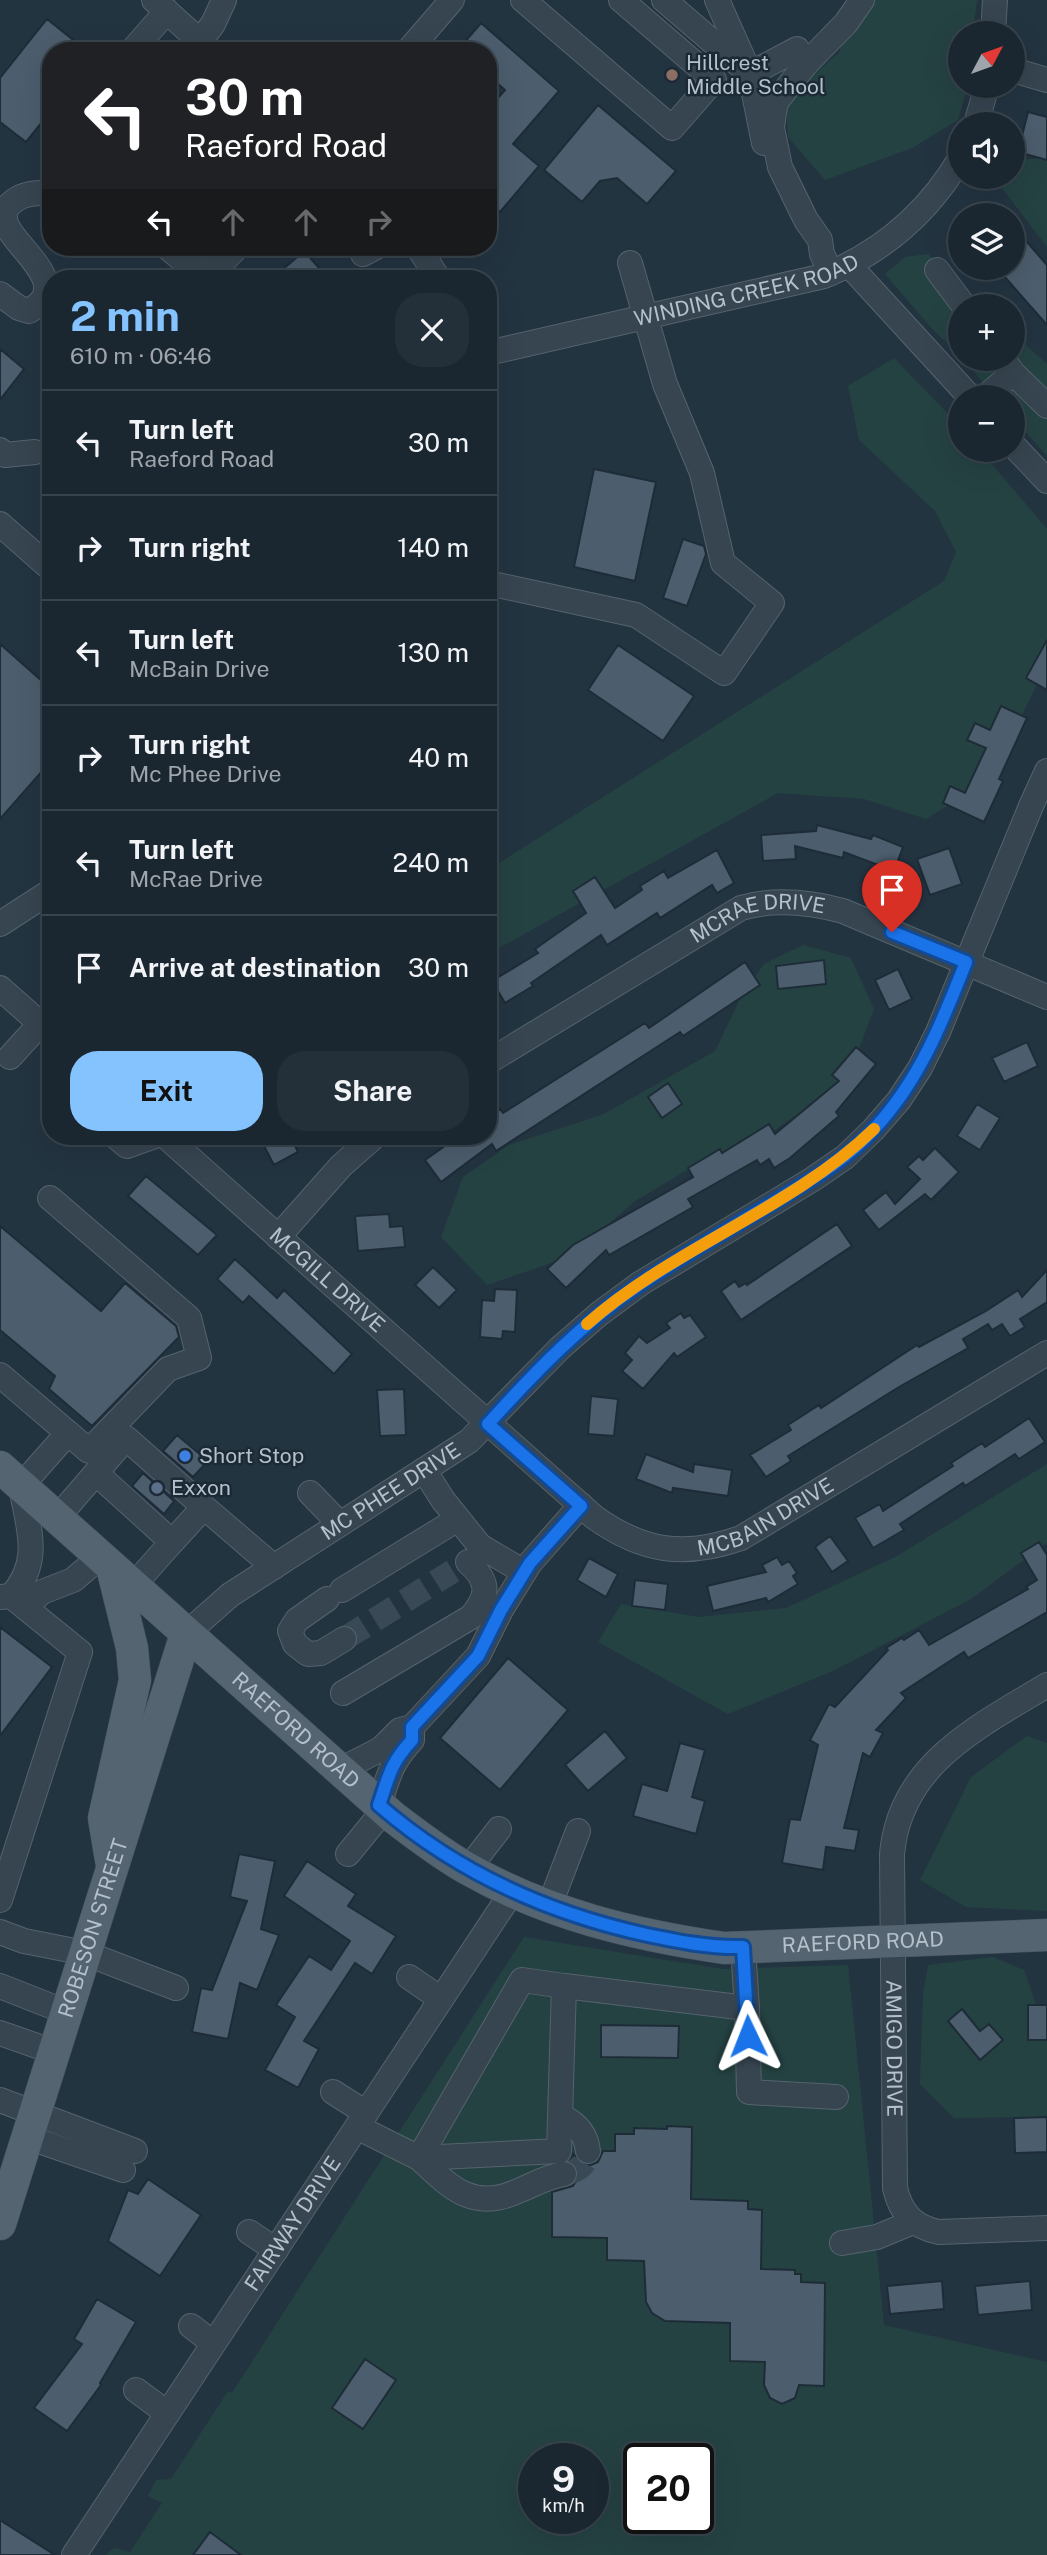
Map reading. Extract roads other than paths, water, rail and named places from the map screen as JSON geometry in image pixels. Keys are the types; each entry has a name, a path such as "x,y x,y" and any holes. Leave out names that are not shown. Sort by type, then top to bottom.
{"main road":[{"name":"RAEFORD ROAD","path":"11,1477 382,1807 435,1848 512,1892 608,1926 724,1948 1047,1935"},
{"path":"112,1869 104,1818 135,1681 132,1648 115,1570"},
{"name":"ROBESON STREET","path":"0,2224 8,2169 31,2125 186,1634"}],"street":[{"path":"206,42 224,0"},
{"path":"416,42 452,0"},
{"path":"523,0 673,128 714,80 621,0"},
{"path":"664,0 750,74"},
{"path":"717,0 750,74 769,165 780,199 810,250 834,264 958,385"},
{"path":"834,264 806,220 780,167 772,128 776,102 862,0"},
{"path":"994,21 995,0"},
{"path":"138,42 161,6 201,42"},
{"path":"750,74 797,49"},
{"path":"1026,74 1047,80"},
{"name":"WINDING CREEK ROAD","path":"497,351 645,317 834,264 882,246 912,221 948,176"},
{"path":"42,193 14,199 2,213 6,226 42,274"},
{"path":"178,256 194,270"},
{"path":"208,270 222,264 229,256"},
{"path":"497,585 636,615 723,673 772,603 723,563 702,473 665,384 630,263"},
{"path":"937,270 955,294"},
{"path":"0,294 19,308 29,311 42,300"},
{"path":"1013,371 1047,406"},
{"path":"0,450 5,455 35,452"},
{"path":"1025,458 1047,481"},
{"path":"0,524 42,561"},
{"name":"MC PHEE DRIVE","path":"186,1634 230,1595 469,1441 559,1348 598,1314 641,1283 813,1179 845,1157 873,1130 899,1100 920,1068 938,1032 1047,771"},
{"path":"0,923 42,897"},
{"name":"MCRAE DRIVE","path":"497,1057 741,908 753,905 792,902 843,911 1047,997"},
{"path":"0,988 42,1026"},
{"path":"5,1055 42,1031"},
{"name":"MCGILL DRIVE","path":"175,1145 488,1424"},
{"path":"278,1237 341,1167 365,1145"},
{"path":"50,1198 189,1318 199,1357 168,1369 57,1518"},
{"name":"MCBAIN DRIVE","path":"488,1424 581,1506 615,1532 652,1547 691,1550 717,1547 754,1531 1047,1353"},
{"path":"0,1375 68,1433 172,1542"},
{"path":"12,1600 24,1582 32,1553 11,1477 68,1433"},
{"path":"96,1463 126,1438 274,1567"},
{"path":"340,1770 380,1749 400,1730 412,1727 478,1656 485,1585 468,1561 458,1519 424,1470"},
{"path":"310,1493 340,1524"},
{"path":"344,1693 481,1624 581,1506"},
{"path":"12,1600 73,1580 115,1570 172,1542 204,1507"},
{"path":"344,1639 321,1653 308,1654 295,1644 290,1631 297,1619 334,1594 458,1519"},
{"path":"468,1561 524,1572"},
{"path":"0,1900 11,1827 80,1652 12,1600"},
{"name":"AMIGO DRIVE","path":"913,2222 904,2213 895,2188 893,1841 900,1816 912,1793 935,1762 964,1735 1047,1685"},
{"path":"348,1854 382,1807 389,1770 412,1740 412,1727"},
{"path":"468,1869 499,1829"},
{"path":"549,1907 578,1831"},
{"name":"FAIRWAY DRIVE","path":"74,2555 512,1892"},
{"path":"0,1932 24,1941 85,1953 176,1988"},
{"path":"743,1947 749,2092 836,2097"},
{"path":"409,1977 441,1999"},
{"path":"419,2158 522,1980 747,2008"},
{"path":"0,1986 66,2012"},
{"path":"561,2167 564,1986"},
{"path":"0,2033 54,2052"},
{"path":"333,2092 361,2120 419,2158 450,2186 473,2199 509,2196 561,2167"},
{"path":"0,2100 31,2125 129,2161"},
{"path":"561,2116 580,2129 587,2141 588,2151"},
{"path":"419,2158 561,2167"},
{"path":"842,2243 877,2237 913,2222 924,2229 939,2232 1043,2228"},
{"path":"249,2232 276,2250"},
{"path":"191,2326 213,2343"},
{"path":"136,2390 167,2413"}],"tunnel":[{"path":"344,1639 453,1571"},
{"path":"564,2174 580,2167 588,2151"}],"place":[{"name":"Hillcrest Middle School","path":"672,75"},
{"name":"Short Stop","path":"185,1456"},
{"name":"Exxon","path":"157,1488"}]}
